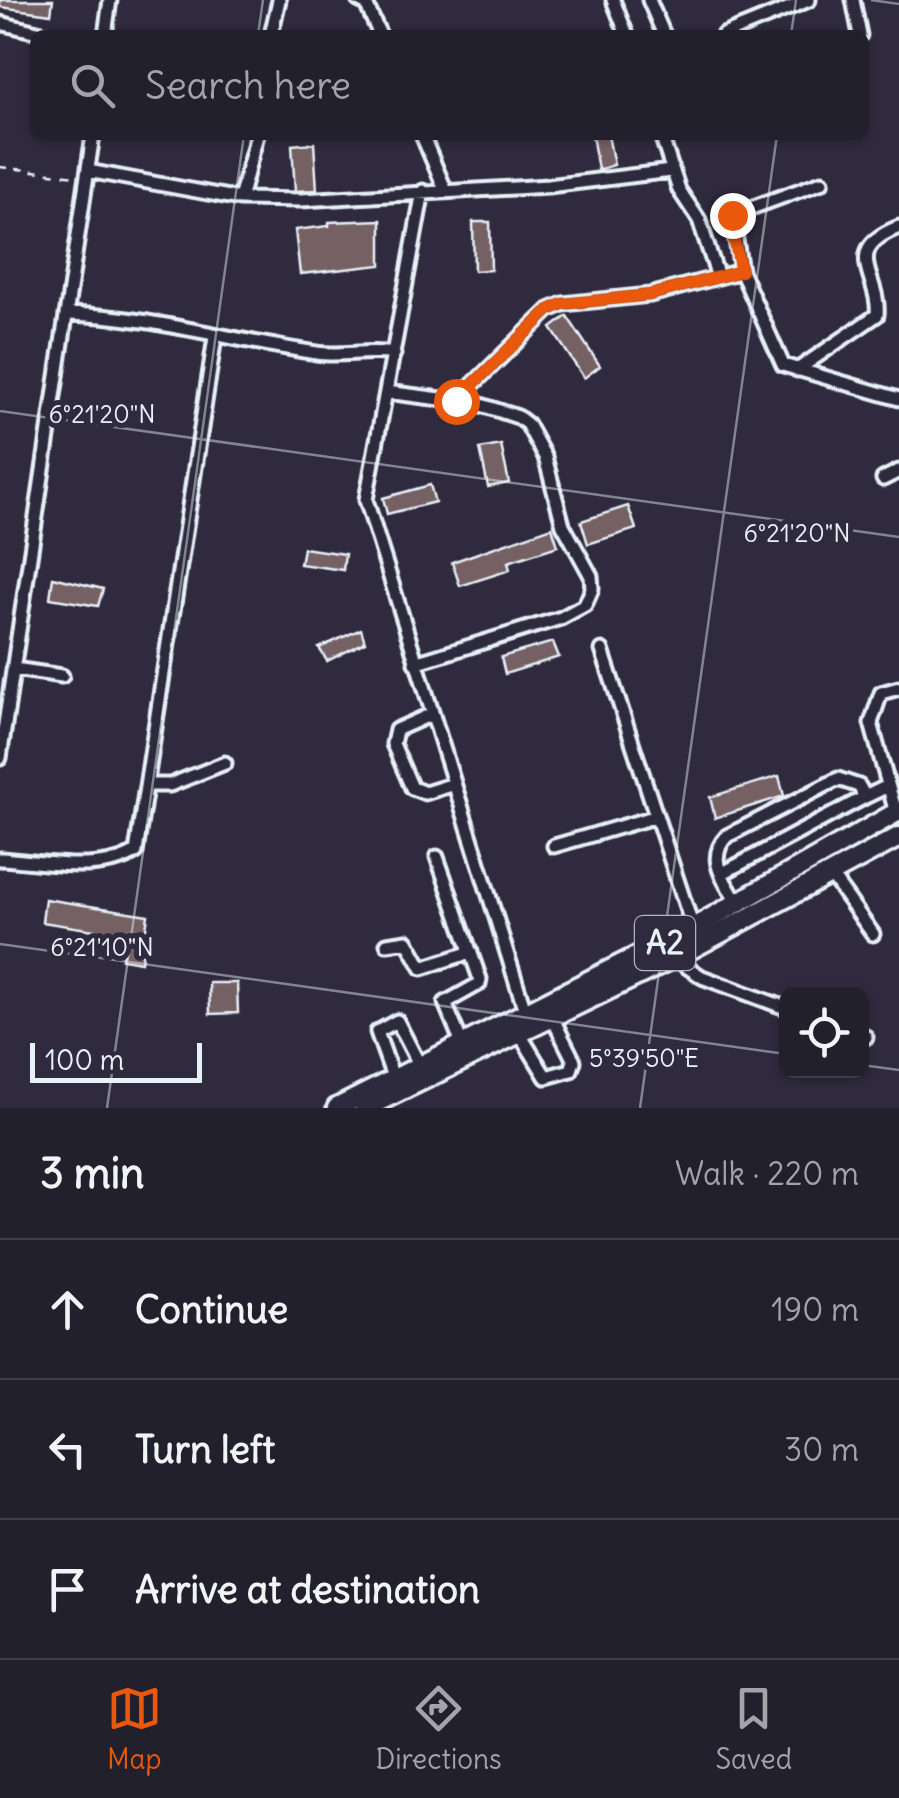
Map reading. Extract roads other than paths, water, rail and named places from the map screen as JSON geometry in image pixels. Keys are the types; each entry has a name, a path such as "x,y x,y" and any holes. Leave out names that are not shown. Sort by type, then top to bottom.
{"highway":[{"name":"A2","path":"366,1108 463,1046 738,904 898,812"},
{"name":"A2","path":"338,1108 394,1080 521,1036 898,839"}],"street":[{"path":"106,30 110,0"},
{"path":"272,30 279,0"},
{"path":"358,0 366,4 378,30"},
{"path":"613,0 625,30"},
{"path":"648,0 662,30"},
{"path":"735,30 809,0"},
{"path":"852,0 859,30"},
{"path":"0,23 30,30"},
{"path":"0,758 92,140"},
{"path":"240,199 256,140"},
{"path":"424,140 445,189"},
{"path":"663,140 672,170 699,220 718,277"},
{"path":"88,174 240,199 548,186 672,170"},
{"path":"822,182 729,218 741,271 776,358 797,370 899,399"},
{"path":"423,191 366,500 526,1014"},
{"path":"797,370 877,315 864,265 879,236 899,227"},
{"path":"460,398 549,310 562,304 650,295 741,271"},
{"path":"66,314 130,318 321,354 372,350 394,354"},
{"path":"0,859 123,861 140,843 215,337"},
{"path":"386,392 441,401 460,398 527,424 544,458 563,526 584,560 592,589 585,604 561,618 415,663"},
{"path":"883,479 899,471"},
{"path":"602,650 693,928"},
{"path":"14,670 62,676"},
{"path":"898,812 871,723 881,694 899,688"},
{"path":"432,714 396,730 393,744 412,788 425,793 454,784"},
{"path":"149,785 170,785 225,763"},
{"path":"738,904 715,857 717,846 738,828 838,779 859,786 865,797"},
{"path":"721,874 888,786"},
{"path":"554,846 654,817"},
{"path":"437,858 481,982 445,1003 463,1046"},
{"path":"830,875 873,934"},
{"path":"387,944 407,940 422,968 471,952"},
{"path":"674,958 702,977 779,1005"},
{"path":"521,1036 542,1075 551,1078 571,1070 574,1061 553,1019"},
{"path":"394,1080 378,1030 400,1022 427,1070"}]}
